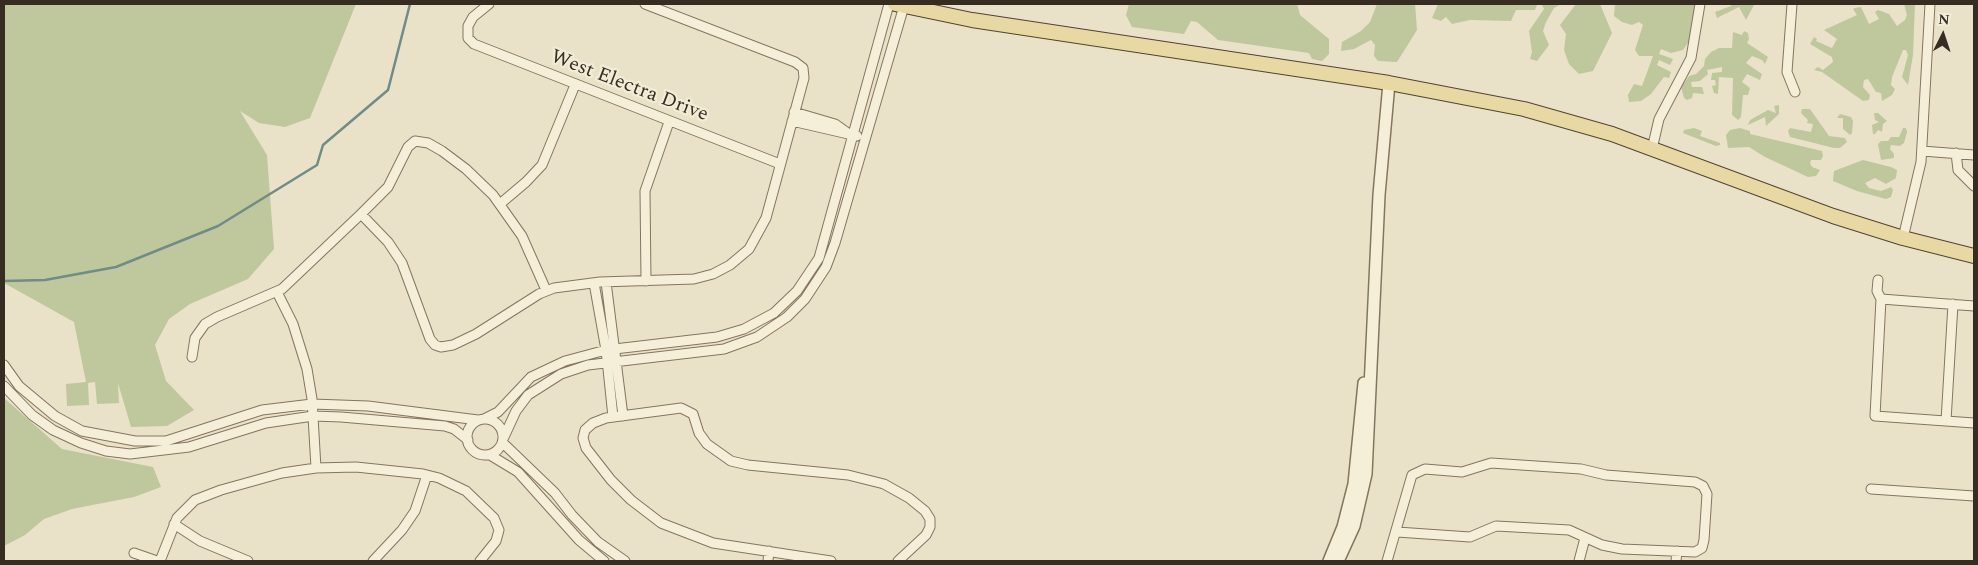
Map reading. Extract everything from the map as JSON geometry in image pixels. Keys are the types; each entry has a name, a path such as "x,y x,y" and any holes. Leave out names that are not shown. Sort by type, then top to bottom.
{"main road":[{"path":"900,5 982,21 1389,84 1539,113 1652,148 1789,201 1903,238 1974,256"}],"street":[{"name":"West Electra Drive","path":"489,4 470,22 468,38 474,44 780,164"},
{"path":"361,214 388,242 402,263 429,336 435,345 444,347 468,338 546,290 606,282 700,278 721,270 737,260 749,249 763,226 804,78 803,68 795,62 646,4"},
{"path":"468,440 470,428 498,412 524,384 539,373 565,361 611,349 717,337 744,329 774,313 804,283 819,258 851,134 889,4"},
{"path":"1652,148 1660,119 1691,58 1700,4"},
{"path":"1792,4 1787,72 1795,92"},
{"path":"1903,238 1922,151 1930,4"},
{"path":"4,386 32,415 53,430 80,444 106,451 130,454 189,447 266,423 313,416 341,416 445,426 454,429 468,440 473,450 484,455 490,454 500,448 516,410 536,389 561,374 588,365 724,349 757,337 787,317 805,299 826,267 865,139 900,5"},
{"path":"1338,561 1354,526 1366,474 1378,195 1389,84"},
{"path":"500,204 526,182 542,164 575,85"},
{"path":"793,117 833,132 851,134 865,139"},
{"path":"646,281 645,191 669,122"},
{"path":"192,357 195,338 205,324 217,317 277,292 361,214 388,187 408,147 415,141 428,142 454,160 480,182 500,204 522,236 546,290"},
{"path":"1922,151 1974,155"},
{"path":"1956,154 1958,170 1974,186"},
{"path":"1878,280 1877,290 1881,300 1875,416 1974,423"},
{"path":"606,282 612,362 613,418"},
{"path":"594,283 611,349"},
{"path":"277,292 289,314 300,344 309,381 316,468"},
{"path":"1881,300 1974,306"},
{"path":"1946,420 1953,304"},
{"path":"1329,561 1343,527 1354,484 1371,332"},
{"path":"612,362 623,416"},
{"path":"4,365 19,386 55,416 82,431 136,441 166,440 262,410 312,404 368,406 496,422 503,431 503,440 555,494 580,524 612,553 625,561"},
{"path":"830,561 713,543 661,523 631,500 611,480 586,448 583,433 593,423 623,416 677,408 690,411 703,440 731,461 874,480 909,498 928,515 930,524 926,535 898,561"},
{"path":"490,454 518,472 579,540 605,561 612,553"},
{"path":"1388,561 1398,532 1412,475 1425,469 1462,472 1491,463 1581,469 1606,476 1695,482 1703,486 1707,494 1704,540 1702,548 1695,552 1622,549 1602,545 1572,530 1496,526 1470,536 1398,532"},
{"path":"134,553 158,561 174,524 184,510 205,495 282,472 316,468 356,467 427,475 466,491 494,518 499,535 480,561"},
{"path":"373,561 409,520 419,502 427,475"},
{"path":"1871,489 1974,496"},
{"path":"174,524 200,541 248,561"},
{"path":"1579,561 1585,538"},
{"path":"768,561 769,551"},
{"path":"1676,561 1677,551"}],"green space":[{"path":"4,4 356,4 310,118 285,127 259,123 240,111 267,155 274,249 248,279 190,304 169,319 155,345 166,381 194,410 167,426 131,427 118,383 119,403 97,404 95,382 88,383 89,405 67,406 66,384 86,382 74,322 4,283"},
{"path":"1129,4 1297,4 1300,15 1329,39 1329,54 1322,61 1312,59 1309,53 1218,40 1197,22 1191,21 1184,34 1132,27 1126,15"},
{"path":"1377,4 1415,4 1417,30 1397,62 1378,61 1374,56 1375,45 1371,40 1354,49 1341,51 1342,42 1361,31 1370,22"},
{"path":"1438,4 1561,4 1554,8 1546,22 1543,31 1549,45 1537,61 1530,59 1532,52 1529,31 1544,9 1542,5 1537,5 1535,10 1516,10 1511,21 1470,20 1452,24 1446,17 1441,21 1432,18"},
{"path":"1576,4 1600,4 1612,33 1593,71 1579,74 1569,64 1564,50 1566,34 1560,25"},
{"path":"1615,4 1696,4 1692,37 1683,50 1671,53 1661,49 1659,54 1673,59 1670,65 1659,60 1657,65 1671,72 1669,78 1664,77 1651,94 1641,101 1629,102 1628,95 1634,84 1642,86 1653,56 1639,56 1635,50 1643,25 1639,22 1632,25 1622,22 1614,16"},
{"path":"1731,4 1754,5 1746,20 1739,7 1717,18 1715,12 1731,6"},
{"path":"1904,4 1915,4 1913,55 1908,85 1902,77 1908,55 1906,50 1903,50 1892,77 1891,85 1895,89 1892,95 1882,101 1881,93 1876,92 1868,79 1864,80 1863,87 1870,95 1869,100 1863,101 1822,72 1814,70 1818,67 1823,70 1833,62 1832,57 1810,44 1814,37 1817,39 1816,41 1832,48 1837,39 1824,30 1857,15 1853,9 1861,7 1869,24 1879,19 1875,12 1878,10 1889,14 1897,26 1905,20 1907,15"},
{"path":"1744,31 1748,33 1749,39 1747,43 1768,57 1765,64 1762,60 1752,56 1746,63 1762,74 1760,80 1747,74 1742,82 1750,88 1748,95 1743,95 1741,117 1738,120 1732,115 1733,78 1719,77 1718,94 1714,93 1712,86 1716,85 1715,80 1711,80 1712,73 1722,72 1722,67 1707,70 1708,74 1700,81 1691,82 1692,87 1702,87 1704,94 1693,93 1692,98 1687,100 1684,98 1681,87 1689,76 1696,74 1704,66 1705,59 1711,52 1719,48 1732,48 1733,32 1742,35"},
{"path":"1779,105 1779,114 1766,126 1765,117 1748,125 1750,120 1768,110 1776,113 1774,106"},
{"path":"1802,109 1810,109 1829,136 1845,138 1847,142 1840,148 1834,148 1790,137 1788,131 1790,128 1811,132 1813,124 1807,123 1808,120 1801,113"},
{"path":"1874,113 1878,113 1887,121 1883,124 1882,132 1878,130 1873,134 1872,125 1879,122 1875,120"},
{"path":"1840,114 1851,117 1853,121 1852,133 1850,135 1843,129 1843,118 1837,118"},
{"path":"1694,128 1702,131 1700,136 1720,143 1720,145 1716,146 1683,133 1684,130"},
{"path":"1740,128 1750,131 1750,134 1822,151 1823,156 1821,160 1811,160 1810,163 1812,167 1820,170 1816,176 1808,177 1765,157 1749,147 1728,148 1726,135 1730,130"},
{"path":"1903,128 1906,128 1907,132 1904,143 1900,146 1891,145 1890,149 1894,154 1894,158 1881,160 1878,144 1881,141 1888,141 1891,137 1899,137"},
{"path":"1863,160 1897,170 1896,178 1886,184 1875,178 1865,183 1869,188 1881,191 1891,187 1893,190 1891,197 1886,199 1857,191 1833,181 1834,171"},
{"path":"4,398 62,449 153,467 161,487 134,497 72,509 44,519 25,535 4,546"}],"waterway":[{"path":"4,281 45,280 116,267 218,226 317,165 323,145 388,90 410,4"}]}
